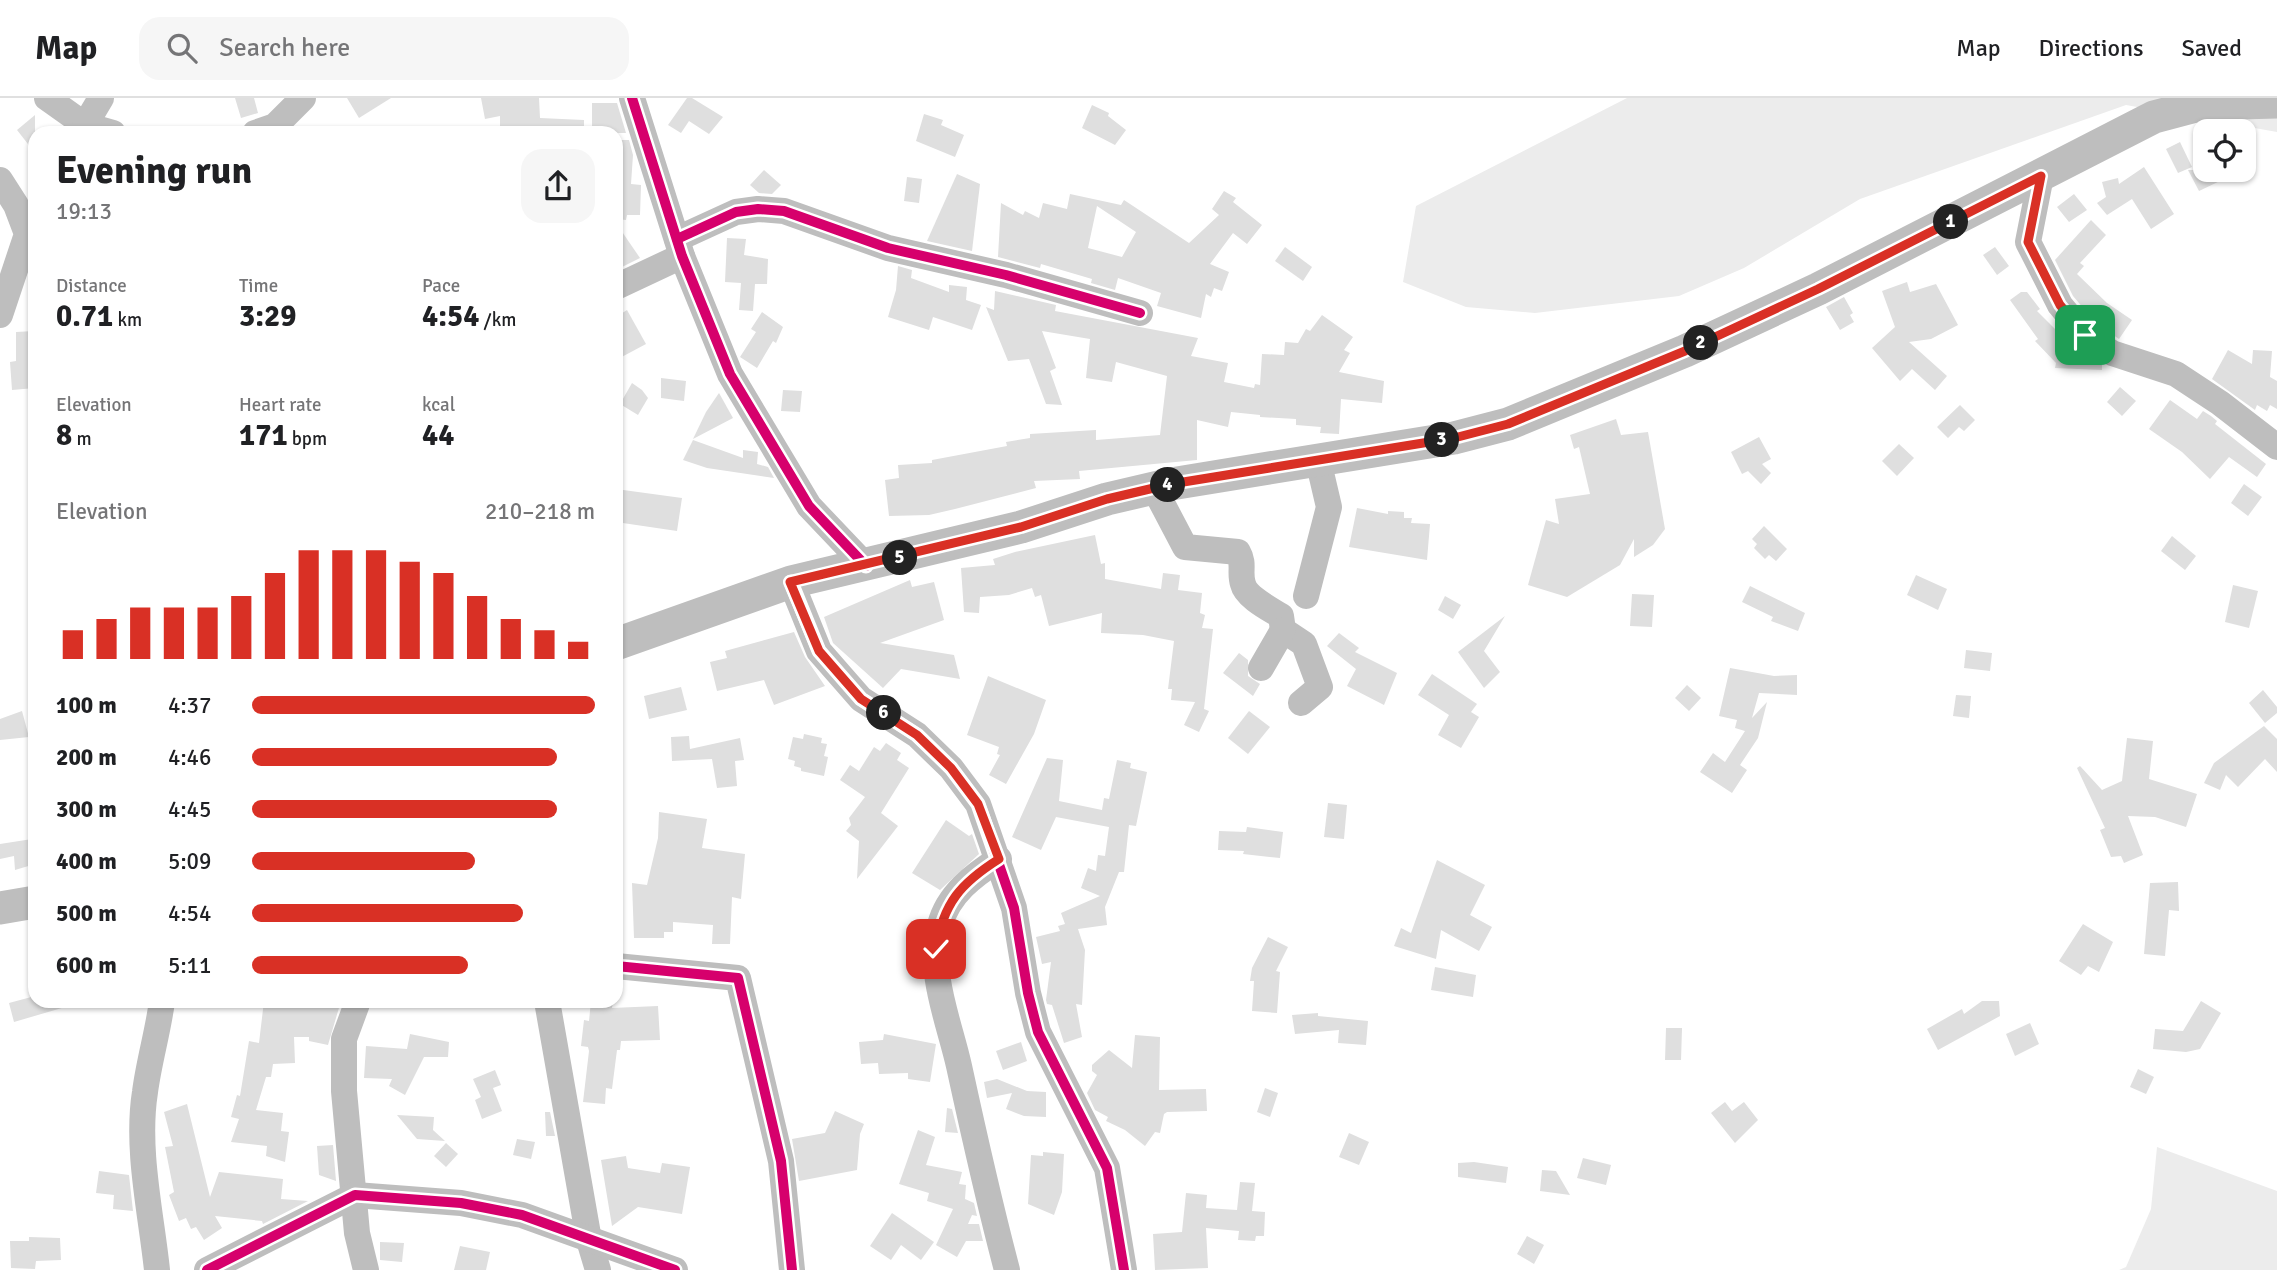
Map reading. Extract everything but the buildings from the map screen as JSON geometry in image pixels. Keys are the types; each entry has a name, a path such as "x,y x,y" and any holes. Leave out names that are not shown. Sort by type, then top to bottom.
{"main road":[{"path":"623,642 790,582 1021,527 1107,499 1154,488 1454,438 1549,409 1818,289 2154,117 2203,104 2277,102"},
{"path":"0,908 28,903"}],"street":[{"path":"47,98 88,126"},
{"path":"85,125 102,98"},
{"path":"272,126 303,98"},
{"path":"632,98 680,247 730,374 809,506 866,566"},
{"path":"2041,176 2028,242 2060,305 2085,335 2112,353 2176,374 2221,403 2277,447"},
{"path":"0,180 16,205 27,234 0,315"},
{"path":"623,283 736,212 758,208 785,211 888,248 1006,275 1140,313"},
{"path":"1306,596 1329,507 1318,460"},
{"path":"1154,488 1185,547 1238,552 1244,561 1243,584 1250,594 1281,616 1283,630 1261,668"},
{"path":"790,582 819,651 861,699 917,735 951,768 978,804 1014,908 1028,993 1038,1032 1107,1168 1125,1270"},
{"path":"1283,630 1304,644 1320,687 1301,704"},
{"path":"999,859 971,877 956,895 940,923 937,981 957,1054 982,1177 1007,1270"},
{"path":"623,967 738,978 780,1161 792,1270"},
{"path":"157,1270 144,1126 145,1092 161,1008"},
{"path":"355,1008 344,1039 343,1062 356,1233 366,1270"},
{"path":"548,1008 572,1127 589,1240 598,1270"},
{"path":"206,1270 355,1195 473,1205 522,1215 676,1270"}],"shaded area":[{"path":"1627,98 2277,98 2277,132 2256,128 2256,119 2204,119 2126,105 1860,199 1744,268 1679,296 1535,313 1466,307 1403,282 1416,206"},
{"path":"2157,1147 2277,1191 2277,1270 2119,1270 2126,1267 2151,1209"}],"cycle path":[{"path":"632,98 682,256 730,374 809,506 866,566"},
{"path":"677,239 736,212 758,209 784,211 888,248 1006,275 1140,313"},
{"path":"791,582 819,651 861,699 917,735 951,768 978,804 1014,908 1028,993 1038,1032 1107,1168 1124,1270"},
{"path":"623,967 738,978 781,1161 792,1270"},
{"path":"207,1270 355,1195 461,1203 522,1215 675,1270"}],"route":[{"path":"936,949 940,923 956,895 971,877 999,859 978,804 951,768 917,735 861,699 819,651 790,582 1021,527 1107,499 1171,484 1454,438 1508,424 1685,351 1818,289 2041,176 2028,242 2060,305 2085,335"}]}
